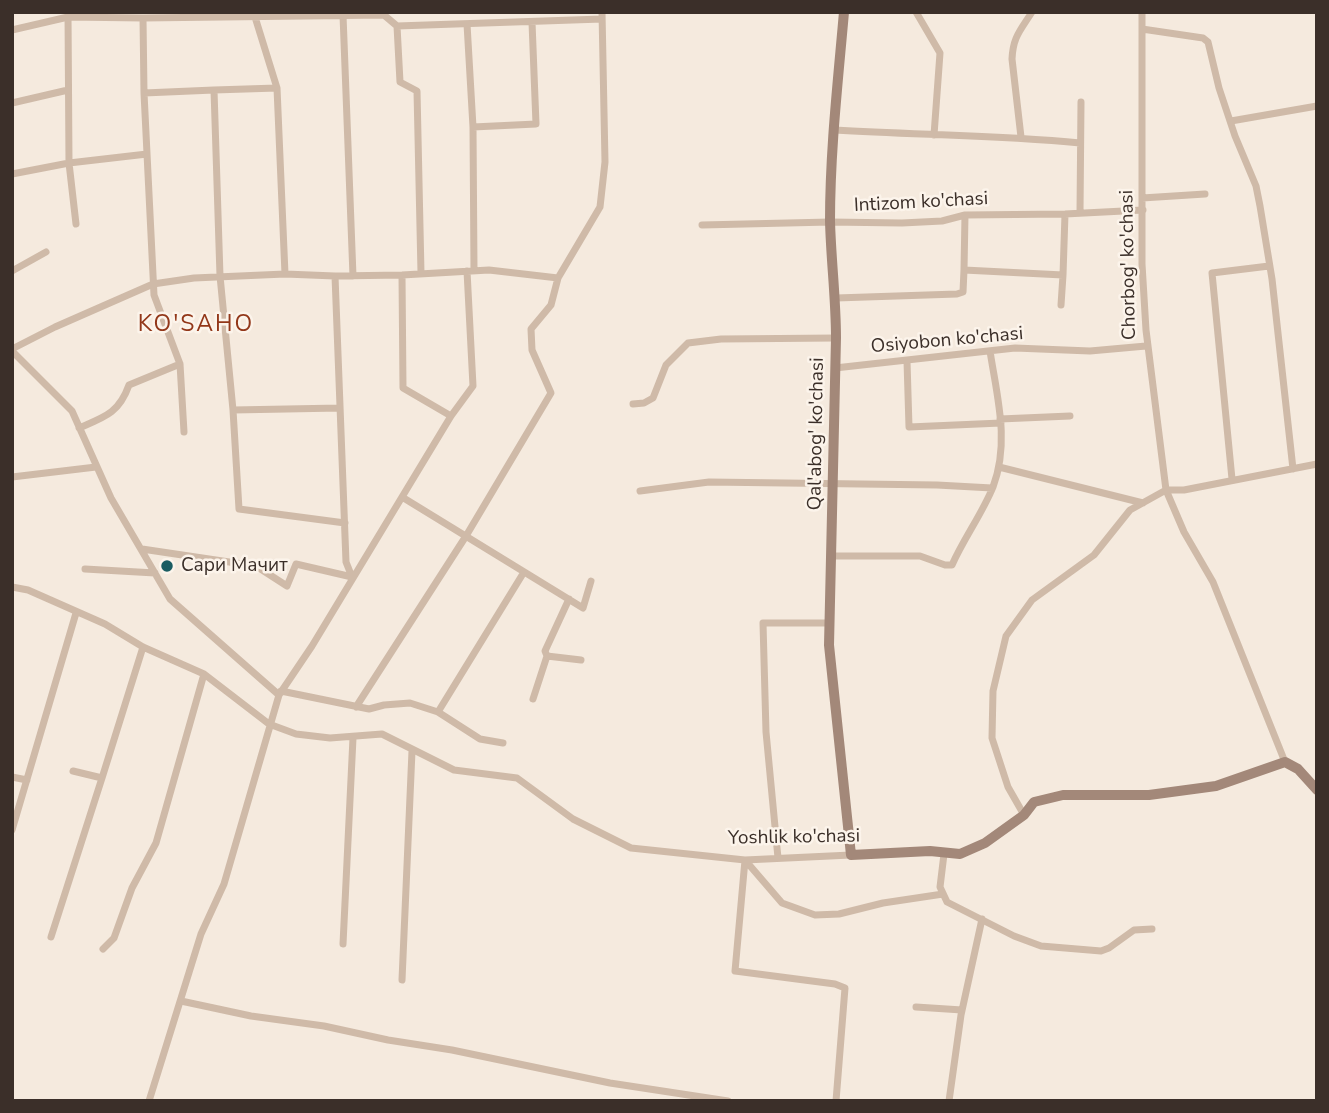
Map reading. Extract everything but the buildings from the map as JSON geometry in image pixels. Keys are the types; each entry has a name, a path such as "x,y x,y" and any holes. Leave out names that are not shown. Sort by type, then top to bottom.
{"street":[{"name":"Qal'abog' ko'chasi","path":"844,12 830,222 836,338 829,645 851,855"},
{"path":"915,12 940,53 934,135"},
{"path":"1021,137 1012,60 1013,47 1015,35 1032,12"},
{"name":"Сhorbog' ko'chasi","path":"1142,12 1142,198 1146,346 1166,490 1184,533 1213,582 1285,762"},
{"path":"68,15 69,163 76,224"},
{"path":"12,30 68,15 143,18 207,15 384,15 397,26 532,22 602,16 605,162 600,207 558,278 551,305 531,329 533,350 551,393 466,536 356,707"},
{"path":"343,15 353,276"},
{"path":"255,17 277,88 285,274"},
{"path":"143,18 153,295 180,364 184,432"},
{"path":"473,127 536,124 532,22"},
{"path":"149,1101 201,934 224,884 280,693 312,646 451,416 472,386 470,271 473,127 467,24"},
{"path":"397,26 400,82 418,91 421,274"},
{"path":"1142,29 1208,41 1219,88 1256,186 1269,266 1293,469"},
{"path":"144,93 277,88"},
{"path":"12,103 68,90"},
{"path":"214,90 220,276 239,509 345,523"},
{"path":"1080,212 1081,102"},
{"path":"1231,121 1317,106"},
{"path":"835,130 1021,137 1080,144"},
{"path":"12,174 69,163 147,155"},
{"path":"1142,198 1205,194"},
{"name":"Intizom ko'chasi","path":"702,225 902,223 943,221 965,215 1143,210"},
{"path":"1062,305 1065,214"},
{"path":"836,298 962,292 965,215"},
{"path":"12,271 46,252"},
{"path":"1232,480 1212,273 1269,266"},
{"path":"964,270 1062,275"},
{"path":"503,743 480,739 438,712 410,703 369,709 280,693 170,599 111,498 72,411 12,350 55,327 153,284 220,276 353,276 470,271 558,278"},
{"path":"402,275 403,388 451,416"},
{"path":"335,276 346,562 352,577"},
{"path":"633,404 644,403 653,398 666,365 688,343 721,339 836,338"},
{"name":"Osiyobon ko'chasi","path":"835,368 1015,348 1090,351 1146,346"},
{"path":"831,556 920,556 952,565 992,488 999,467 1003,434 990,351"},
{"path":"906,361 909,427 1070,416"},
{"path":"79,428 103,418 123,402 129,384 180,364"},
{"path":"233,410 340,408"},
{"path":"1024,815 1008,787 992,738 993,691 1006,636 1032,600 1094,555 1130,510 1166,490 1184,490 1317,464"},
{"path":"12,477 96,467"},
{"path":"999,467 1143,503"},
{"path":"640,491 709,482 992,488"},
{"path":"402,497 583,608 591,581"},
{"path":"142,549 256,566 287,586 296,564 352,577"},
{"path":"85,569 155,573"},
{"path":"438,712 524,572"},
{"name":"Yoshlik ko'chasi","path":"12,587 28,590 105,624 143,647 204,674 270,724 296,734 330,738 382,734 454,770 517,778 573,819 631,848 745,860 929,851 960,854 985,843 1024,815 1034,802 1063,795 1149,795 1216,786 1285,762"},
{"path":"533,699 547,656 545,651 569,599"},
{"path":"12,830 76,613"},
{"path":"778,858 766,732 763,623 830,623"},
{"path":"51,937 143,647"},
{"path":"547,656 581,660"},
{"path":"103,949 114,938 132,888 156,844 204,674"},
{"path":"342,944 353,738"},
{"path":"402,979 412,751"},
{"path":"1285,762 1298,769 1317,790"},
{"path":"73,771 102,778"},
{"path":"12,777 27,780"},
{"path":"944,854 940,887 947,902 1014,936 1041,946 1101,951 1134,930 1152,929"},
{"path":"745,860 782,903 815,915 839,914 943,894"},
{"path":"745,860 735,971 841,985 845,988 836,1101"},
{"path":"949,1101 962,1010 982,919"},
{"path":"181,1001 251,1016 324,1026 452,1050 610,1083 728,1101"},
{"path":"916,1007 962,1010"}],"place":[{"name":"Сари Мачит","path":"167,566"}],"district":[{"name":"KO'SAHO","path":"196,325"}]}
